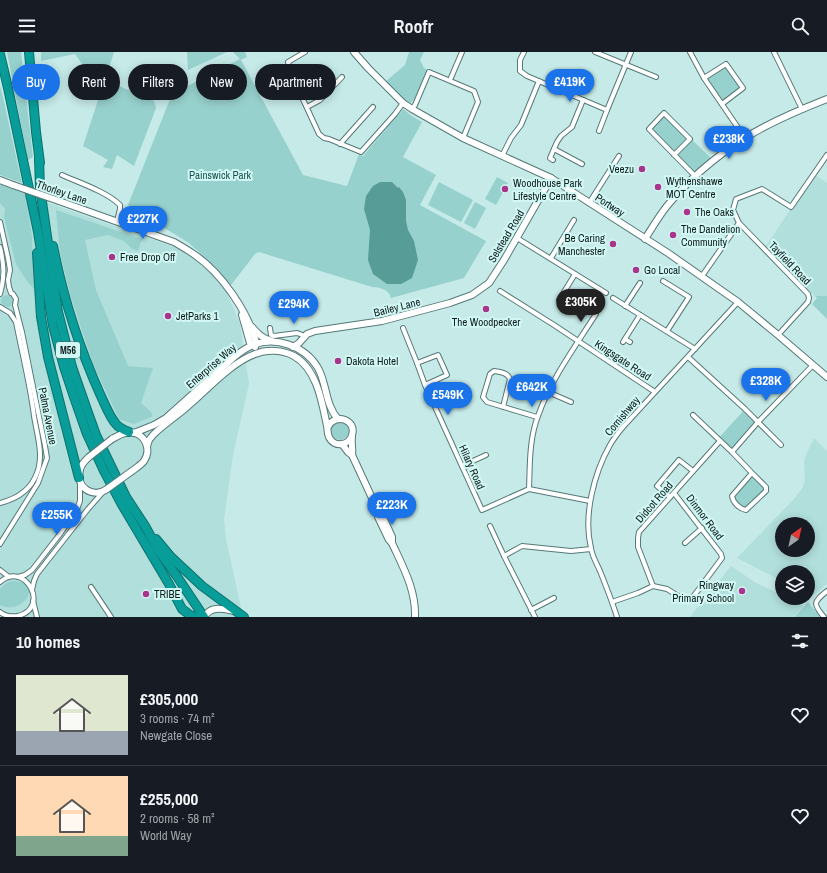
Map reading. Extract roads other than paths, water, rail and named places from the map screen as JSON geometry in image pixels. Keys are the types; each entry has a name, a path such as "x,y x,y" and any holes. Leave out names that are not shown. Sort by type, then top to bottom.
{"highway":[{"name":"M56","path":"29,52 39,159 40,188 57,304 72,367 96,436 126,497 145,526 158,550 204,617"},
{"name":"M56","path":"0,54 33,205 53,326 76,405 104,471 182,609"},
{"name":"M56","path":"39,159 45,187 57,267 74,326 92,377 109,414 115,424 122,430 131,432"},
{"name":"M56","path":"33,205 33,223 37,254 41,317 48,356 79,480"},
{"name":"M56","path":"145,526 182,568 202,586 235,611"},
{"path":"182,609 190,615 197,617"},
{"path":"235,611 244,617"}],"street":[{"path":"305,52 288,62 293,78 319,134 324,138 361,152 392,118 403,103"},
{"name":"Portway","path":"354,52 403,103 463,138 551,178 702,276 738,302 827,377"},
{"path":"450,80 462,52"},
{"path":"524,52 520,60 520,70 526,76 607,110"},
{"path":"595,52 656,77"},
{"path":"599,131 631,52"},
{"path":"690,52 704,78 745,138"},
{"path":"774,52 802,109"},
{"path":"704,78 726,64 743,88 722,104"},
{"path":"412,109 429,72 474,91 478,102 463,138"},
{"path":"307,107 320,100 342,77"},
{"path":"502,156 511,138 521,125 539,81"},
{"path":"645,239 667,207 683,188 713,160 761,129 802,109 827,99"},
{"path":"552,160 550,158 554,149 561,136 572,126 584,100"},
{"path":"340,144 373,108"},
{"path":"674,155 690,139 664,113 649,129 674,155 695,176"},
{"path":"554,149 575,158 582,164"},
{"path":"702,276 740,223 734,210 736,199 762,189 791,207 827,155"},
{"path":"589,203 619,156"},
{"name":"Thorley Lane","path":"62,175 102,193 117,202 120,206 117,221"},
{"name":"Selstead Road","path":"489,283 517,238 551,178"},
{"name":"Thorley Lane","path":"0,180 13,186 117,221 186,248 203,261 226,285 237,300 249,322 256,342 254,345"},
{"path":"551,258 574,220"},
{"name":"Palma Avenue","path":"0,222 10,270 8,280 9,287 11,293 15,297 15,305 24,339 47,458 38,483 0,544"},
{"name":"Tayfield Road","path":"740,223 808,294 808,302 778,335"},
{"path":"517,238 606,293"},
{"path":"0,247 4,268 4,278 0,294"},
{"path":"559,300 575,274"},
{"path":"663,281 689,297 667,332"},
{"path":"625,306 640,282"},
{"name":"Bailey Lane","path":"294,347 305,336 314,331 382,321 450,303 472,295 489,283"},
{"path":"0,294 6,291 11,293"},
{"name":"Kingsgate Road","path":"500,291 655,392"},
{"path":"613,298 695,349"},
{"name":"Thorley Lane","path":"237,300 250,343 254,345 257,353"},
{"name":"Cornishway","path":"617,617 591,549 588,524 590,501 601,464 610,444 623,427 738,302"},
{"path":"4,310 10,309 15,305"},
{"name":"Palma Avenue","path":"0,307 10,313 16,322 40,445 40,463 33,482 23,493 9,500 0,502"},
{"path":"590,501 529,489 531,445 537,416 548,392 596,314"},
{"path":"630,342 624,340 640,315"},
{"path":"249,322 256,332 264,338 274,342"},
{"path":"270,328 271,335 274,336 297,333 305,336 305,353"},
{"name":"Hilary Road","path":"403,328 425,385 482,510 529,489"},
{"name":"Enterprise Way","path":"79,480 80,470 83,464 89,457 112,439 120,434 154,425 166,418 233,358 254,345 274,342 280,342 305,353 317,367 332,411 338,419 349,422 352,428 352,455"},
{"name":"Enterprise Way","path":"105,490 142,464 146,459 149,440 157,430 188,406 231,368 257,353 270,351 294,356 304,364 316,384 328,427 327,434 331,440 338,444 342,444 352,455 411,588 415,608 415,617"},
{"path":"417,363 438,355 447,375 425,385"},
{"path":"688,357 781,445"},
{"path":"732,452 758,422 813,365"},
{"path":"503,406 510,379 506,374 494,370 490,374 483,397 487,402 537,416"},
{"path":"548,392 571,402"},
{"path":"693,415 732,452 766,487 766,492 746,510 744,510 733,501 732,496 752,473"},
{"path":"328,427 332,422 338,419"},
{"path":"131,432 141,436 147,446"},
{"path":"342,444 350,440 352,436"},
{"name":"Didcot Road","path":"653,586 638,547 640,532 720,441"},
{"path":"462,466 486,456"},
{"path":"670,497 657,486 679,460 693,472"},
{"path":"79,480 85,488 92,492 98,493 105,490"},
{"path":"0,582 9,577 25,575 32,570 60,534 77,510 81,490 79,480"},
{"path":"37,617 32,590 37,574 79,519 105,490"},
{"name":"Dinmor Road","path":"653,586 667,589 683,599 690,601 722,558 721,554 702,528 674,493"},
{"path":"490,526 535,617"},
{"path":"685,543 702,528"},
{"path":"504,556 522,546 571,551 591,549"},
{"path":"0,570 9,577"},
{"path":"18,577 29,584 32,590"},
{"path":"612,602 653,586"},
{"path":"90,588 111,617"},
{"path":"824,617 817,608 816,604 817,599 827,591"},
{"path":"531,610 554,598"},
{"path":"20,616 25,614 33,601"},
{"path":"182,609 188,617"},
{"path":"204,617 207,612 214,609 235,611"},
{"path":"1,613 10,617 26,617"}],"place":[{"name":"Veezu","path":"642,169"},
{"name":"Wythenshawe MOT Centre","path":"658,187"},
{"name":"Woodhouse Park Lifestyle Centre","path":"505,189"},
{"name":"The Oaks","path":"687,212"},
{"name":"The Dandelion Community","path":"673,235"},
{"name":"Be Caring Manchester","path":"613,244"},
{"name":"Free Drop Off","path":"112,257"},
{"name":"Go Local","path":"636,270"},
{"name":"The Woodpecker","path":"486,309"},
{"name":"JetParks 1","path":"168,316"},
{"name":"Dakota Hotel","path":"338,361"},
{"name":"Ringway Primary School","path":"742,591"},
{"name":"TRIBE","path":"146,594"}],"park label":[{"name":"Painswick Park","path":"220,175"}]}
